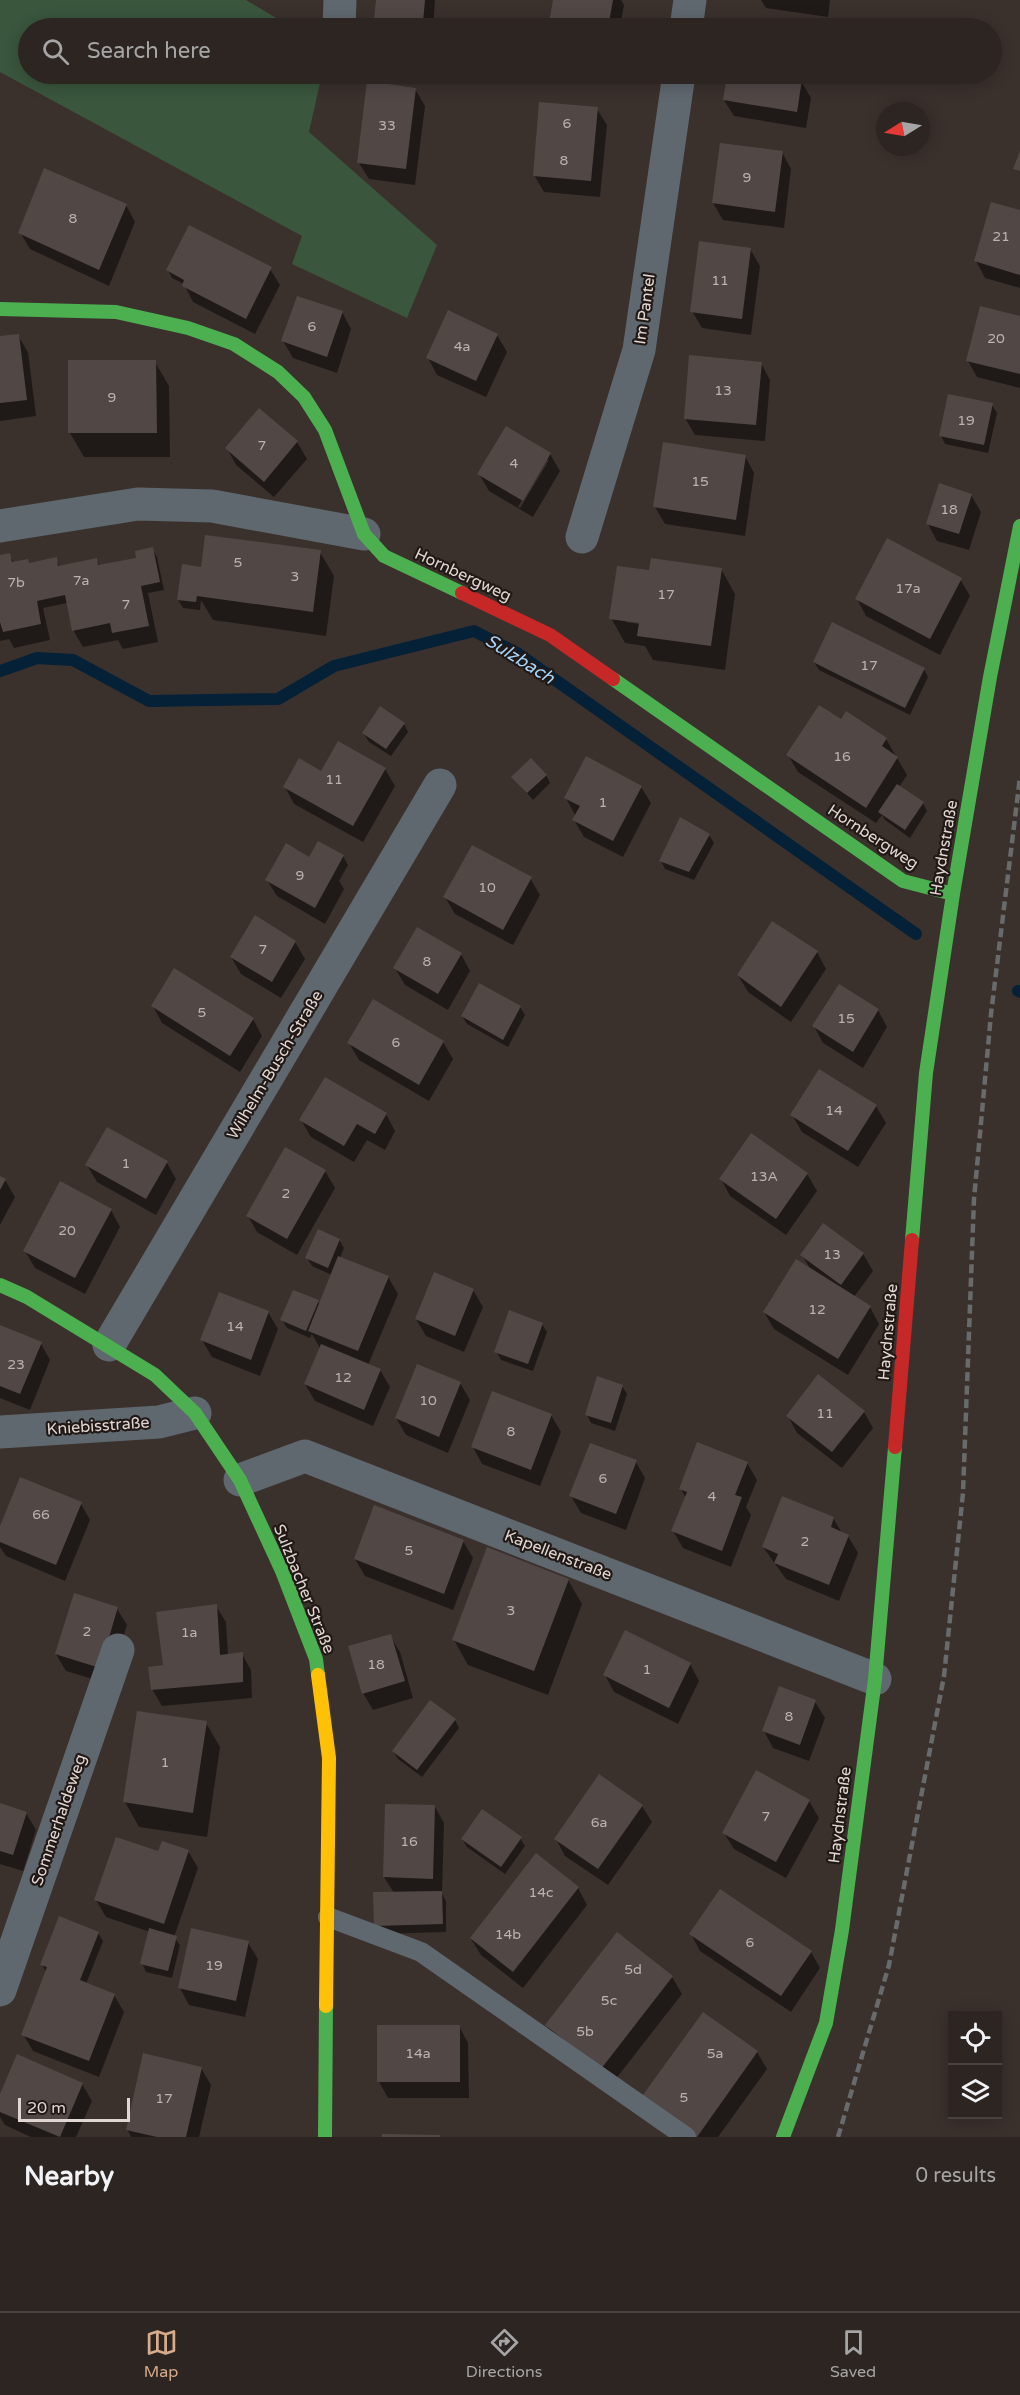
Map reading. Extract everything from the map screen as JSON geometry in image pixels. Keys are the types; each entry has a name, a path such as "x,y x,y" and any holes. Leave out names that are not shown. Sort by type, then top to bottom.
{"street":[{"path":"339,18 340,0"},
{"path":"687,18 690,0"},
{"name":"Im Pantel","path":"582,537 639,350 678,84"},
{"name":"Hornbergweg","path":"0,309 116,312 188,328 234,344 278,372 304,397 325,430 364,534 384,556 550,635 903,881 952,894"},
{"path":"0,526 138,504 212,506 364,534"},
{"name":"Haydnstraße","path":"783,2137 826,2023 842,1930 875,1679 926,1073 952,894 990,677 1020,526"},
{"name":"Wilhelm-Busch-Straße","path":"109,1345 440,785"},
{"name":"Sulzbacher Straße","path":"0,1285 27,1297 155,1375 195,1413 240,1480 282,1571 316,1659 329,1758 325,2137"},
{"name":"Kniebisstraße","path":"0,1432 159,1422 195,1413"},
{"name":"Kapellenstraße","path":"240,1480 305,1456 875,1679"},
{"name":"Sommerhaldeweg","path":"0,1990 118,1650"}],"lane":[{"path":"328,1917 421,1952 686,2137"}],"green space":[{"path":"0,0 246,0 276,18 18,18 18,82 0,72"},
{"path":"22,84 320,84 309,132 437,245 407,318 292,264 302,236"}],"building":[{"path":"376,0 425,0 423,18 374,18"},
{"path":"553,0 613,0 610,18 550,18"},
{"path":"367,84 416,88 406,169 357,163"},
{"path":"725,84 801,84 797,112 723,100"},
{"path":"539,102 598,107 591,181 533,176"},
{"path":"720,143 783,151 775,212 712,203"},
{"path":"1020,151 1020,171 1013,169"},
{"path":"44,168 127,204 99,270 18,233"},
{"path":"991,202 1020,210 1020,275 974,261"},
{"path":"189,225 272,267 246,319 182,286 184,280 166,270"},
{"path":"699,241 751,248 742,319 690,312"},
{"path":"297,296 343,311 327,357 281,341"},
{"path":"980,306 1020,316 1020,374 966,361"},
{"path":"448,310 498,334 476,381 426,358"},
{"path":"19,334 27,400 0,403 0,336"},
{"path":"689,355 762,362 756,425 684,419"},
{"path":"68,360 156,360 157,433 68,433"},
{"path":"948,394 993,403 984,445 939,436"},
{"path":"259,408 298,441 264,482 225,448"},
{"path":"506,426 551,453 523,501 477,474"},
{"path":"663,442 746,455 736,520 653,507"},
{"path":"939,483 972,494 959,534 926,524"},
{"path":"205,535 321,550 313,612 197,596 196,602 177,600 182,564 201,567"},
{"path":"887,538 962,578 930,639 855,599"},
{"path":"153,547 160,582 141,586 149,626 112,633 110,623 72,631 65,595 37,601 41,624 3,632 0,622 0,555 10,553 12,562 28,559 29,563 57,557 58,566 97,558 98,565 136,558 135,551"},
{"path":"651,558 722,568 711,646 637,636 639,623 609,619 617,566 649,570"},
{"path":"832,622 925,668 905,708 813,662"},
{"path":"819,705 841,719 846,711 887,738 882,746 898,757 866,808 786,755"},
{"path":"380,706 405,723 386,749 362,733"},
{"path":"338,741 386,768 353,826 283,787 299,758 321,771"},
{"path":"586,756 642,786 613,841 572,820 580,806 564,798"},
{"path":"531,758 547,775 527,793 511,777"},
{"path":"897,784 924,802 905,830 878,812"},
{"path":"680,817 710,834 689,872 659,861"},
{"path":"318,841 344,855 315,908 265,880 286,843 309,857"},
{"path":"472,845 532,877 503,930 443,897"},
{"path":"255,915 296,941 272,982 230,957"},
{"path":"772,921 818,951 781,1007 737,975"},
{"path":"417,927 462,953 438,994 393,968"},
{"path":"174,968 254,1018 230,1056 151,1006"},
{"path":"479,983 521,1006 503,1040 461,1016"},
{"path":"839,984 879,1009 853,1052 812,1026"},
{"path":"373,999 444,1041 419,1085 347,1043"},
{"path":"819,1069 877,1105 848,1151 790,1115"},
{"path":"325,1077 387,1113 375,1134 357,1124 344,1146 299,1120"},
{"path":"107,1127 168,1161 146,1199 85,1165"},
{"path":"751,1133 808,1173 776,1219 719,1179"},
{"path":"285,1147 326,1170 287,1239 246,1216"},
{"path":"0,1176 6,1179 0,1190"},
{"path":"60,1181 112,1209 75,1278 23,1251"},
{"path":"823,1223 864,1253 841,1285 800,1255"},
{"path":"318,1229 340,1239 328,1268 305,1258"},
{"path":"338,1256 389,1276 358,1351 308,1331"},
{"path":"796,1259 871,1306 838,1359 763,1312"},
{"path":"434,1272 474,1289 455,1336 415,1319"},
{"path":"293,1290 319,1300 306,1331 280,1320"},
{"path":"219,1292 269,1311 251,1360 200,1340"},
{"path":"509,1310 543,1323 528,1364 494,1352"},
{"path":"0,1325 42,1342 20,1394 0,1386"},
{"path":"321,1344 381,1369 364,1410 304,1384"},
{"path":"417,1364 461,1382 439,1437 395,1418"},
{"path":"818,1374 865,1411 832,1452 786,1416"},
{"path":"597,1376 623,1385 611,1423 585,1415"},
{"path":"492,1391 552,1414 531,1470 471,1447"},
{"path":"697,1442 748,1462 735,1495 742,1497 722,1551 671,1531 687,1492 679,1489"},
{"path":"590,1443 637,1460 616,1514 569,1496"},
{"path":"20,1477 82,1502 56,1565 0,1542 0,1526"},
{"path":"782,1496 834,1517 831,1527 849,1535 829,1585 774,1563 778,1554 762,1547"},
{"path":"374,1505 464,1540 444,1594 354,1559"},
{"path":"487,1547 569,1579 534,1671 452,1640"},
{"path":"74,1593 118,1607 100,1668 55,1654"},
{"path":"217,1604 220,1655 243,1652 243,1682 151,1690 148,1667 163,1665 156,1612"},
{"path":"625,1630 691,1663 669,1708 603,1675"},
{"path":"391,1634 405,1681 362,1694 348,1646"},
{"path":"779,1686 816,1700 800,1745 762,1731"},
{"path":"430,1700 456,1719 417,1770 392,1751"},
{"path":"137,1711 207,1721 193,1813 123,1802"},
{"path":"756,1770 810,1800 776,1862 722,1833"},
{"path":"599,1774 643,1805 598,1869 554,1839"},
{"path":"0,1803 27,1812 13,1855 0,1851"},
{"path":"385,1804 435,1805 433,1879 383,1877"},
{"path":"482,1809 522,1837 501,1867 461,1839"},
{"path":"116,1837 158,1851 162,1841 189,1850 164,1924 94,1900"},
{"path":"536,1853 579,1887 513,1972 470,1938"},
{"path":"720,1889 812,1951 781,1996 689,1934"},
{"path":"442,1891 443,1924 374,1926 373,1892"},
{"path":"59,1916 99,1932 80,1980 115,1994 89,2061 21,2035 47,1967 40,1965"},
{"path":"149,1928 177,1936 168,1971 140,1964"},
{"path":"191,1928 249,1941 236,2001 178,1988"},
{"path":"617,1932 673,1976 601,2069 545,2025"},
{"path":"703,2012 758,2051 697,2137 692,2137 640,2099"},
{"path":"377,2025 460,2025 460,2082 377,2082"},
{"path":"143,2053 202,2067 186,2137 157,2137 126,2130"},
{"path":"17,2054 83,2083 60,2137 0,2112 0,2094"},
{"path":"382,2134 440,2135 440,2137 382,2137"}],"waterway":[{"name":"Sulzbach","path":"0,671 37,658 73,660 149,701 278,699 334,666 474,631 517,653 916,934"}],"railway":[{"path":"838,2137 889,1965 944,1676 963,1493 974,1199 991,1014 1020,777"}],"traffic: fast":[{"path":"0,309 116,312 188,328 234,344 278,372 304,397 325,430 364,534 384,556 462,593"},
{"path":"912,1240 926,1073 953,894 990,677 1020,526"},
{"path":"613,679 903,881 953,894"},
{"path":"0,1285 27,1297 155,1375 195,1413 240,1480 282,1571 316,1659 318,1675"},
{"path":"783,2137 826,2023 842,1930 875,1679 895,1447"},
{"path":"325,2137 326,2006"}],"traffic: slow":[{"path":"318,1675 329,1758 326,2006"}],"traffic: jam":[{"path":"462,593 550,635 613,679"},
{"path":"895,1447 912,1240"}]}
